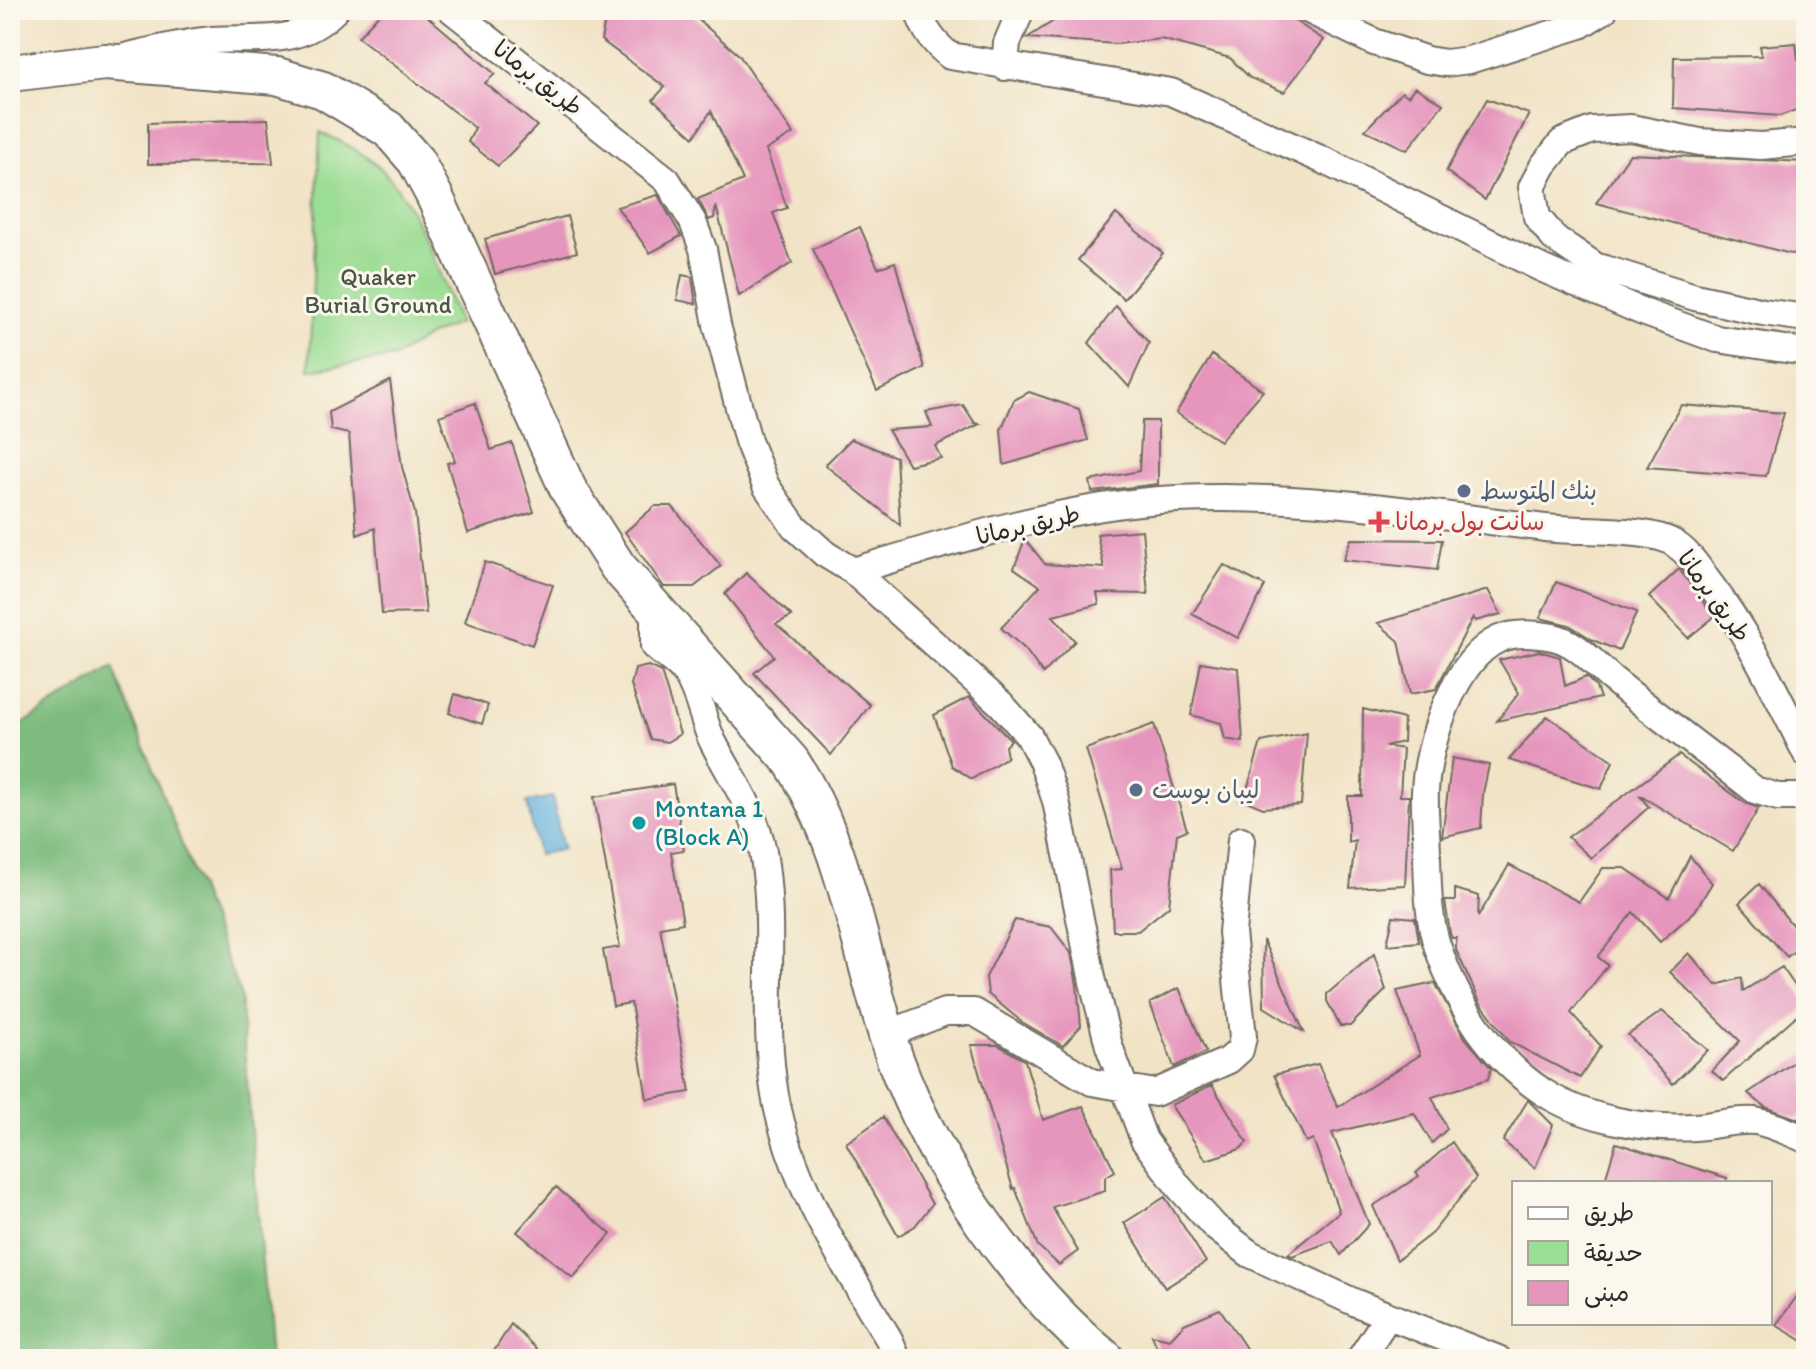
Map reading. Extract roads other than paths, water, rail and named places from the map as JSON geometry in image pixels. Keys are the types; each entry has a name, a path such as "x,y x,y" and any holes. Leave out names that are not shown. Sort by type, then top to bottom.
{"main road":[{"path":"11,74 105,62 277,76 323,90 388,129 416,161 568,489 618,567 791,761 809,788 838,858 895,1060 927,1130 957,1181 1021,1275 1073,1332 1106,1359"}],"street":[{"path":"105,62 168,46 212,40 295,36 312,29 335,10"},
{"name":"طريق برمانا","path":"452,10 667,180 693,222 703,249 717,325 735,395 748,441 766,486 794,526 825,554 853,571 928,548 1062,515 1175,499 1261,497 1574,531 1644,533 1674,542 1691,558 1724,602 1753,648 1806,753"},
{"path":"918,10 923,26 935,44 950,56 1171,92 1327,162 1541,268 1643,312 1717,339 1806,352"},
{"path":"1005,67 1007,43 1021,10"},
{"path":"1309,10 1374,42 1427,60 1446,63 1469,60 1580,25 1604,10"},
{"path":"1806,142 1761,146 1700,142 1631,128 1592,130 1562,142 1543,166 1532,187 1537,217 1554,238 1595,266 1695,297 1806,318"},
{"path":"853,571 1001,704 1029,736 1043,763 1056,801 1109,1046 1144,1140 1179,1187 1215,1227 1250,1254 1388,1316 1498,1359"},
{"path":"654,609 654,646 685,672 697,694 711,738 753,820 763,850 767,889 768,1002 775,1094 799,1178 890,1341 897,1359"},
{"path":"1806,797 1778,797 1755,790 1570,643 1555,637 1519,635 1499,639 1468,665 1447,704 1435,739 1425,791 1429,911 1438,947 1475,1028 1503,1060 1544,1093 1589,1113 1620,1121 1673,1128 1757,1121 1806,1139"},
{"path":"888,1034 945,1012 974,1012 1092,1082 1155,1093 1229,1060 1240,1050 1243,1026 1232,932 1241,840"},
{"path":"1360,1359 1388,1316"}],"water":[{"path":"552,797 563,849 538,855 527,802"}],"place":[{"name":"بنك المتوسط","path":"1464,491"},
{"name":"سانت بول برمانا","path":"1379,522"},
{"name":"ليبان بوست","path":"1136,790"},
{"name":"Montana 1 (Block A)","path":"639,823"}],"park label":[{"name":"Quaker Burial Ground","path":"378,291"}]}
